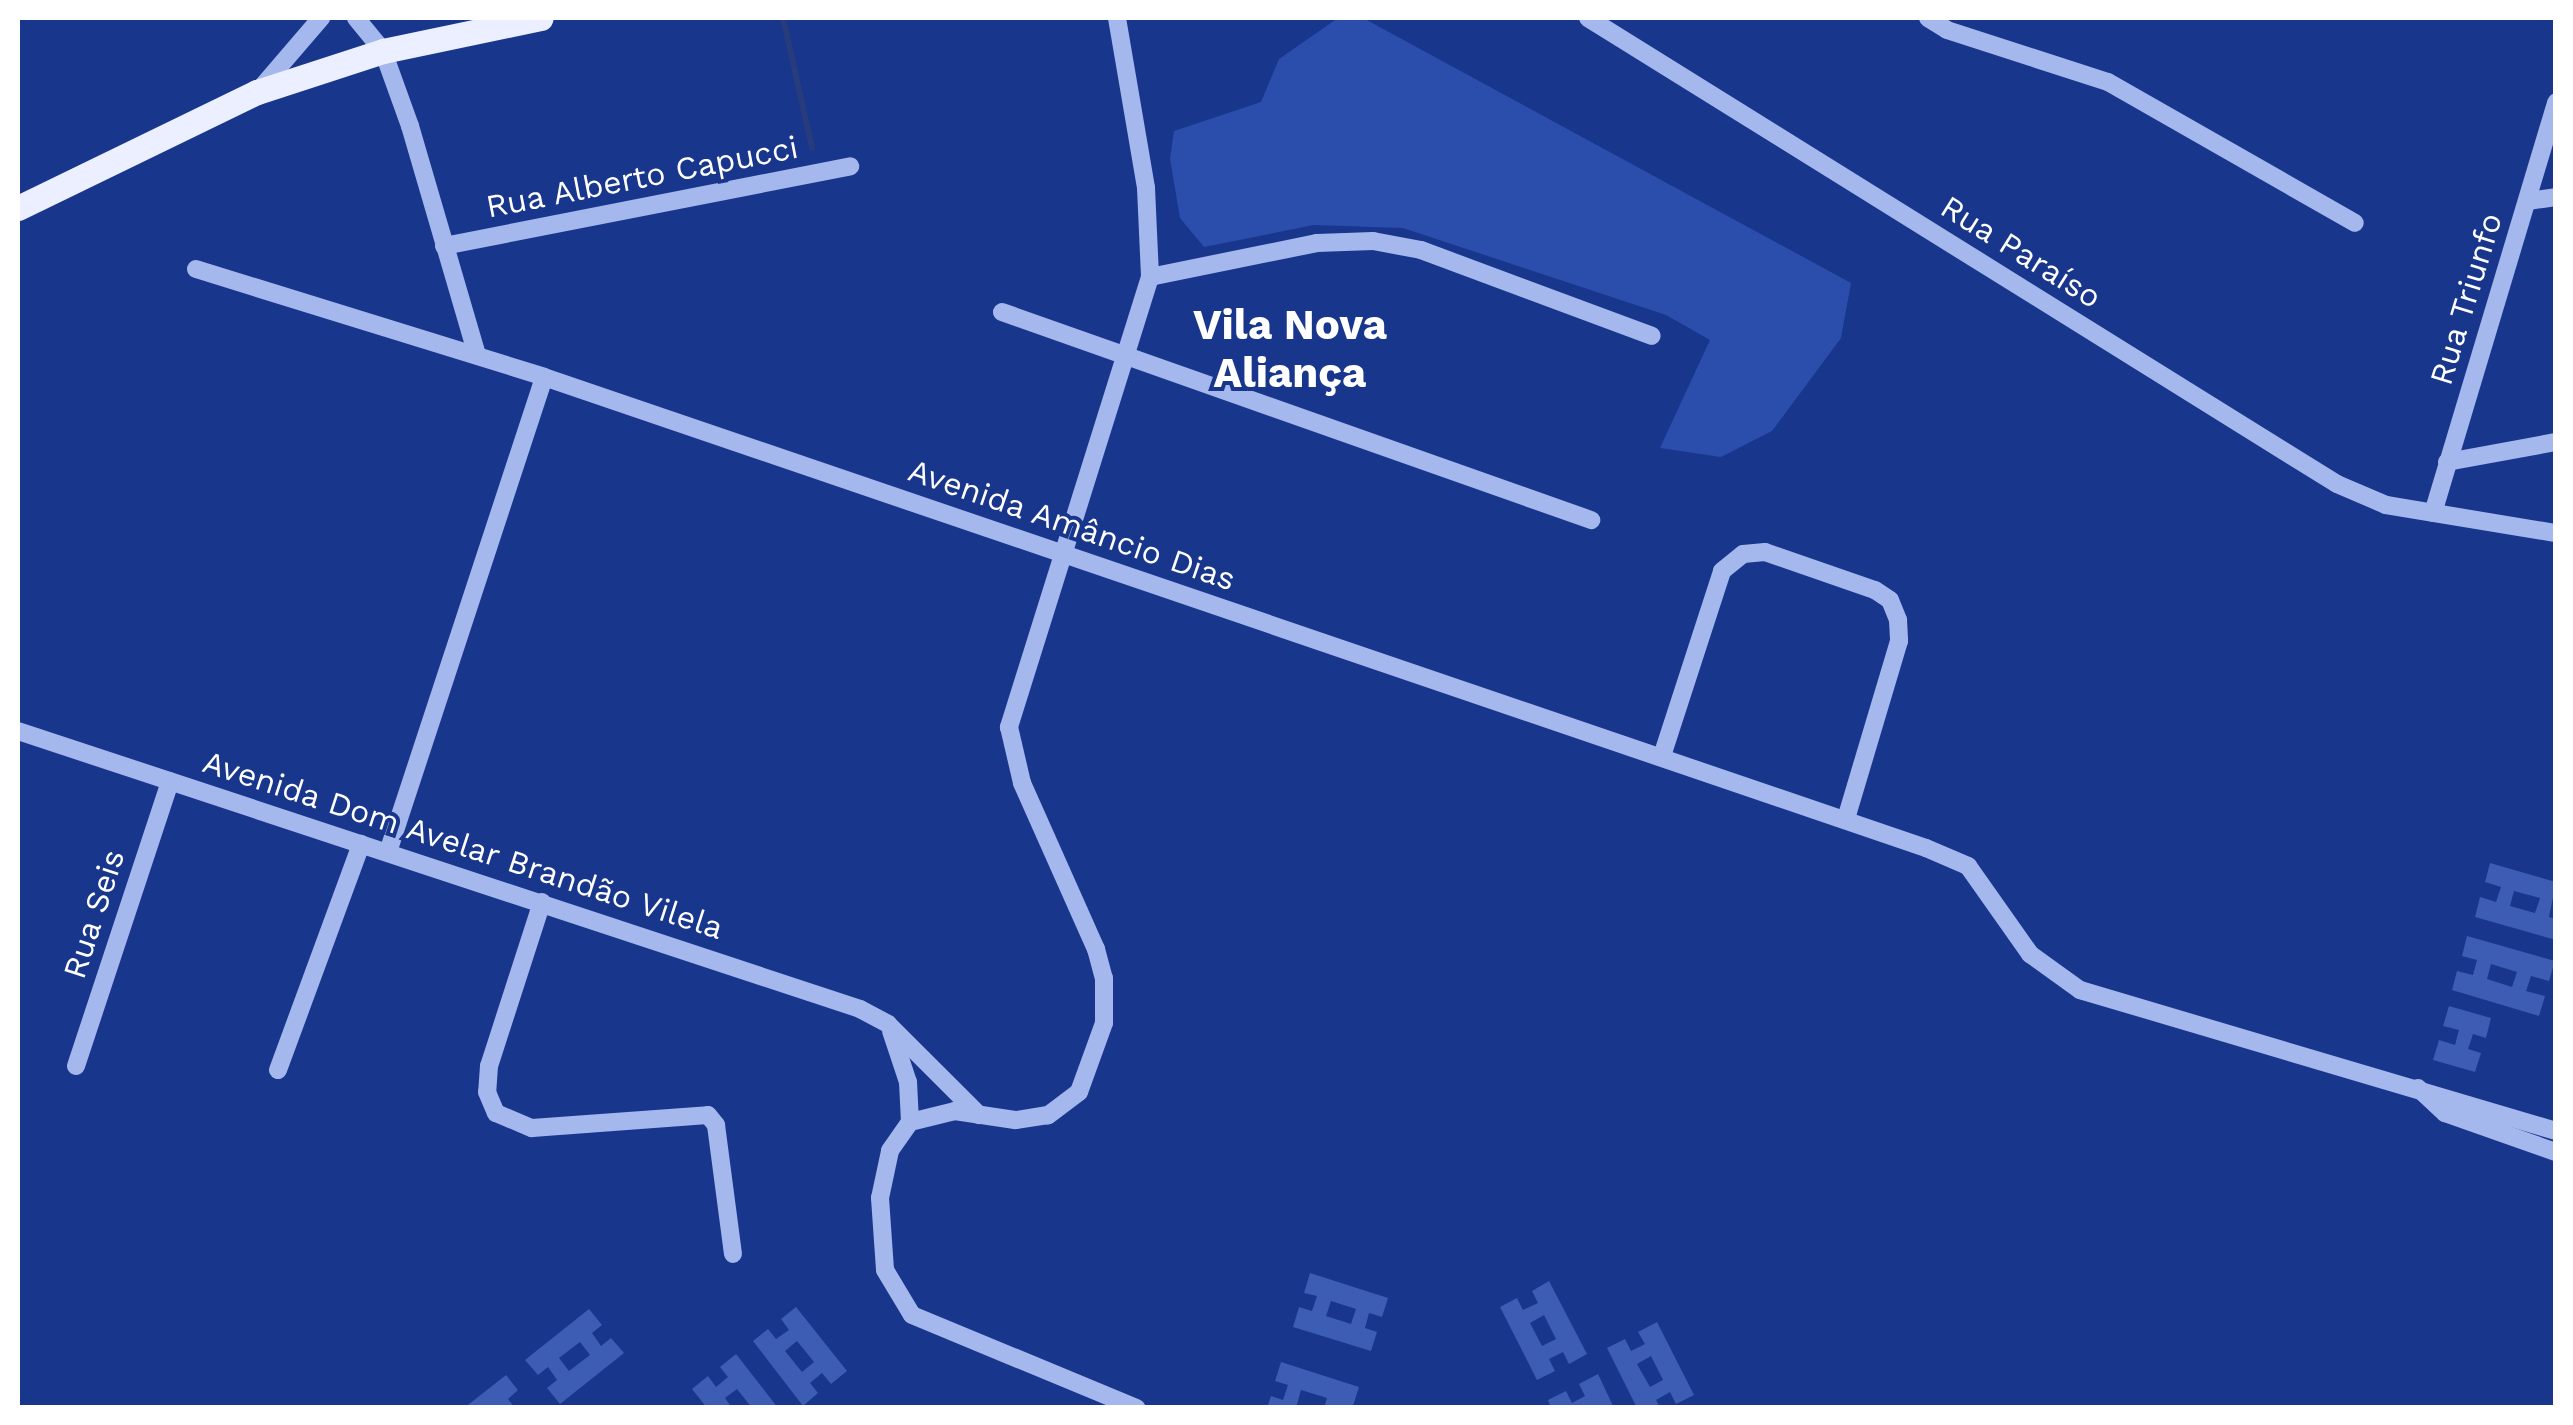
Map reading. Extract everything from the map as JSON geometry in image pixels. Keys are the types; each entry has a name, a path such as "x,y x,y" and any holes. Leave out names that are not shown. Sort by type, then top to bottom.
{"main road":[{"path":"18,208 258,92 383,52 541,18"}],"street":[{"path":"258,92 321,18"},
{"path":"356,18 383,52 477,355"},
{"path":"1117,18 1146,188 1150,277 1059,552 1009,727 1022,782 1096,949 1104,978 1104,1022 1090,1071 1066,1104 1031,1120 934,1114 910,1122 890,1151 880,1198 885,1270 900,1302 928,1325 1137,1408"},
{"name":"Rua Paraíso","path":"1588,18 2309,467 2386,505 2556,533"},
{"path":"1928,18 1946,30 2108,82 2354,223"},
{"name":"Rua Triunfo","path":"2433,514 2556,102"},
{"name":"Rua Alberto Capucci","path":"444,246 850,166"},
{"path":"2528,201 2556,196"},
{"path":"1150,277 1318,243 1373,241 1421,250 1652,336"},
{"name":"Avenida Amâncio Dias","path":"196,269 477,355 1926,848 1968,866 2030,954 2080,990 2414,1085 2556,1131"},
{"path":"1002,312 1591,520"},
{"path":"388,852 544,378"},
{"path":"2448,462 2556,442"},
{"path":"1662,756 1722,571 1742,554 1766,552 1875,590 1890,600 1898,620 1899,641 1846,819"},
{"name":"Avenida Dom Avelar Brandão Vilela","path":"18,731 823,995 888,1024 979,1115"},
{"name":"Rua Seis","path":"76,1066 170,781"},
{"path":"278,1070 361,844"},
{"path":"542,902 489,1066 487,1092 496,1113 532,1128 708,1115 716,1125 733,1254"},
{"path":"888,1024 908,1082 910,1122"},
{"path":"2414,1085 2445,1112 2556,1152"}],"shaded area":[{"path":"1338,18 1363,18 1851,283 1841,338 1772,431 1721,457 1660,448 1710,340 1666,315 1403,228 1314,225 1204,247 1180,218 1170,159 1174,131 1261,102 1279,59"}],"building":[{"path":"2490,863 2556,882 2549,917 2556,919 2556,940 2475,917 2480,897 2496,902 2501,887 2485,882","holes":["2514,891 2540,898 2535,913 2510,906"]},
{"path":"2467,936 2555,961 2549,981 2531,976 2526,991 2545,996 2539,1016 2452,990 2457,971 2473,975 2477,960 2462,956","holes":["2491,964 2517,972 2512,987 2487,979"]},
{"path":"2449,1006 2491,1018 2486,1038 2473,1034 2468,1049 2481,1053 2475,1072 2433,1060 2439,1040 2455,1045 2459,1030 2443,1026"},
{"path":"1310,1273 1388,1298 1382,1317 1369,1313 1365,1328 1377,1332 1371,1351 1293,1327 1299,1307 1312,1311 1317,1296 1304,1293","holes":["1331,1301 1356,1309 1351,1324 1326,1316"]},
{"path":"1549,1281 1587,1354 1569,1364 1563,1352 1549,1359 1555,1371 1537,1380 1500,1307 1517,1298 1523,1310 1538,1303 1532,1291","holes":["1544,1315 1556,1339 1542,1346 1530,1323"]},
{"path":"796,1307 847,1371 831,1384 822,1373 810,1383 818,1393 803,1406 753,1341 768,1329 776,1339 789,1330 781,1319","holes":["797,1341 814,1362 802,1372 785,1351"]},
{"path":"589,1309 602,1325 592,1333 601,1346 611,1338 624,1353 560,1404 547,1388 557,1380 548,1367 538,1375 525,1360","holes":["580,1342 590,1355 569,1371 559,1358"]},
{"path":"1657,1322 1694,1395 1676,1404 1670,1392 1656,1400 1660,1408 1637,1408 1607,1348 1625,1339 1631,1351 1645,1344 1638,1332","holes":["1651,1356 1663,1380 1650,1387 1637,1364"]},
{"path":"736,1354 778,1408 752,1408 737,1389 725,1398 732,1408 707,1408 692,1389 708,1376 716,1387 728,1377 720,1367"},
{"path":"1281,1362 1359,1387 1353,1406 1324,1408 1327,1398 1301,1390 1296,1408 1267,1408 1271,1396 1283,1400 1288,1385 1275,1381"},
{"path":"1598,1374 1614,1408 1551,1408 1548,1400 1566,1391 1572,1403 1585,1396 1579,1384"},
{"path":"506,1375 518,1390 508,1399 515,1408 464,1408"}],"waterway":[{"path":"783,18 812,148"}],"district":[{"name":"Vila Nova Aliança","path":"1290,349"}]}
